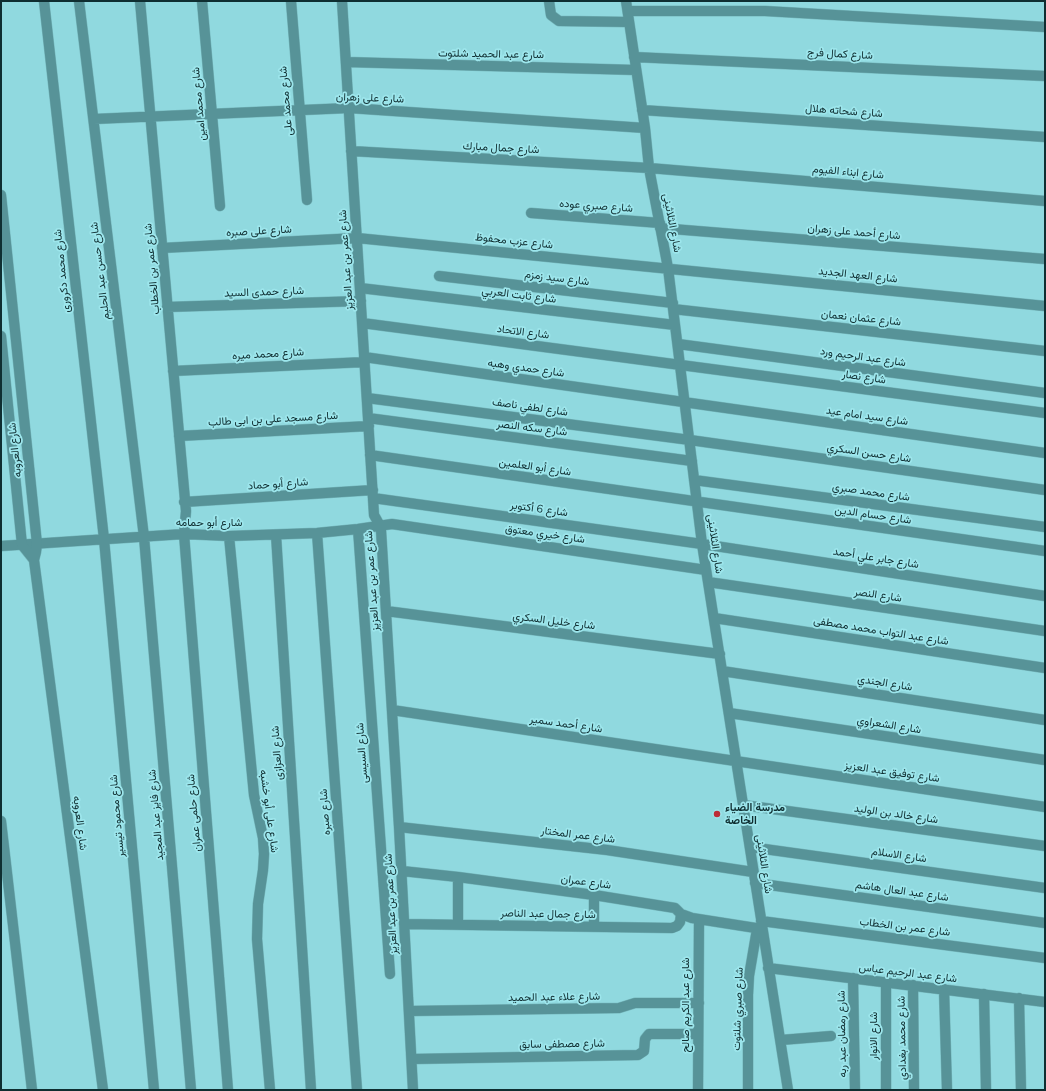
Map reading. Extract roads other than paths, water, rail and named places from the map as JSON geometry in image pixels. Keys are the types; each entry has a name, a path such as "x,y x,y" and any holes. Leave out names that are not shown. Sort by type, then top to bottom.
{"street":[{"name":"شارع محمد دكرورى","path":"44,1 104,539"},
{"name":"شارع حسن عبد الحليم","path":"79,1 144,537"},
{"name":"شارع عمر بن الخطاب","path":"140,1 186,511 184,534"},
{"name":"شارع محمد امين","path":"202,1 220,206"},
{"name":"شارع محمد على","path":"291,1 307,200"},
{"name":"شارع عمر بن عبد العزيز","path":"342,1 374,515 381,526 402,871 413,1090"},
{"path":"549,1 551,14 559,21 629,22"},
{"path":"627,6 766,6 1045,27"},
{"name":"شارع الثلاثينى","path":"627,6 645,128 648,168 668,268 702,544 754,872 760,926 781,1040 788,1090"},
{"name":"شارع كمال فرج","path":"634,56 1045,76"},
{"name":"شارع عبد الحميد شلتوت","path":"346,62 636,70"},
{"name":"شارع على زهران","path":"94,119 349,108 645,128"},
{"name":"شارع شحاته هلال","path":"642,110 1045,137"},
{"name":"شارع جمال مبارك","path":"351,152 648,168"},
{"name":"شارع ابناء الفيوم","path":"648,168 1045,201"},
{"name":"شارع العروبه","path":"1,195 37,544 34,560 103,1090"},
{"name":"شارع صبري عوده","path":"531,213 660,226"},
{"name":"شارع أحمد على زهران","path":"660,226 1045,259"},
{"name":"شارع على صبره","path":"162,248 357,238"},
{"name":"شارع عزب محفوظ","path":"357,238 668,268"},
{"name":"شارع العهد الجديد","path":"668,268 1045,306"},
{"name":"شارع سيد زمزم","path":"439,276 673,306"},
{"name":"شارع ثابت العربي","path":"360,288 675,325"},
{"name":"شارع حمدى السيد","path":"167,307 361,301"},
{"name":"شارع عثمان نعمان","path":"673,306 1045,351"},
{"name":"شارع الاتحاد","path":"362,323 680,364"},
{"name":"شارع العروبه","path":"1,336 22,545"},
{"name":"شارع عبد الرحيم ورد","path":"678,344 1045,393"},
{"name":"شارع محمد ميره","path":"173,371 364,359"},
{"name":"شارع حمدي وهبه","path":"364,359 685,402"},
{"name":"شارع نصار","path":"680,364 1045,413"},
{"name":"شارع لطفي ناصف","path":"367,398 690,440"},
{"name":"شارع سيد امام عيد","path":"685,402 1045,453"},
{"name":"شارع مسجد على بن ابى طالب","path":"179,436 368,422"},
{"name":"شارع سكه النصر","path":"368,422 692,460"},
{"name":"شارع حسن السكري","path":"690,440 1045,490"},
{"name":"شارع أبو العلمين","path":"370,455 697,502"},
{"name":"شارع محمد صبري","path":"694,480 1045,528"},
{"name":"شارع أبو حماد","path":"184,502 373,494"},
{"name":"شارع 6 أكتوبر","path":"373,494 702,544"},
{"name":"شارع حسام الدين","path":"697,502 1045,551"},
{"name":"شارع خيري معتوق","path":"381,526 392,524 706,570"},
{"name":"شارع أبو حمامه","path":"1,546 184,534 229,536 317,533 381,526"},
{"name":"شارع السيسى","path":"358,529 390,974"},
{"name":"شارع صبره","path":"317,533 357,1090"},
{"name":"شارع حلمى عمران","path":"184,534 228,1090"},
{"name":"شارع العزازى","path":"276,535 311,1090"},
{"name":"شارع على أبو خشبه","path":"229,536 254,795 263,843 263,870 258,904 257,939 270,1090"},
{"name":"شارع فايز عبد المجيد","path":"144,537 192,1090"},
{"name":"شارع محمود تيسير","path":"104,539 154,1090"},
{"name":"شارع جابر علي أحمد","path":"702,544 1045,596"},
{"path":"22,545 34,560"},
{"name":"شارع النصر","path":"708,582 1045,632"},
{"name":"شارع خليل السكري","path":"386,611 720,654"},
{"name":"شارع عبد التواب محمد مصطفى","path":"714,618 1045,668"},
{"name":"شارع الجندي","path":"722,671 1045,720"},
{"name":"شارع أحمد سمير","path":"392,710 736,761"},
{"name":"شارع الشعراوي","path":"729,713 1045,760"},
{"name":"شارع توفيق عبد العزيز","path":"736,761 1045,807"},
{"name":"شارع خالد بن الوليد","path":"743,805 1045,846"},
{"path":"1,821 32,1090"},
{"name":"شارع عمر المختار","path":"399,827 607,850 754,872"},
{"name":"شارع الاسلام","path":"750,846 1045,888"},
{"name":"شارع عمران","path":"402,871 594,895 675,908 681,914 699,919 760,926"},
{"path":"458,877 458,924"},
{"name":"شارع عبد العال هاشم","path":"755,883 1045,923"},
{"path":"594,895 594,927"},
{"name":"شارع جمال عبد الناصر","path":"404,924 672,928 677,926 680,922 681,914"},
{"name":"شارع عبد الكريم صالح","path":"698,1090 699,919"},
{"name":"شارع عمر بن الخطاب","path":"760,926 1045,958"},
{"name":"شارع صبري شلتوت","path":"748,1090 749,976 760,926"},
{"name":"شارع عبد الرحيم عباس","path":"768,968 1045,1002"},
{"name":"شارع رمضان عبد ربه","path":"853,978 855,1090"},
{"name":"شارع الانوار","path":"886,982 886,1090"},
{"name":"شارع محمد بغدادي","path":"913,985 914,1090"},
{"path":"944,989 947,1090"},
{"path":"984,994 986,1090"},
{"path":"1019,998 1021,1090"},
{"name":"شارع علاء عبد الحميد","path":"409,1011 619,1008 634,1003 698,1003"},
{"name":"شارع مصطفى سابق","path":"412,1059 638,1055 644,1051 645,1039 649,1034 698,1034"},
{"path":"781,1040 831,1036"}],"place":[{"name":"مدرسة الضياء الخاصة","path":"717,814"}]}
